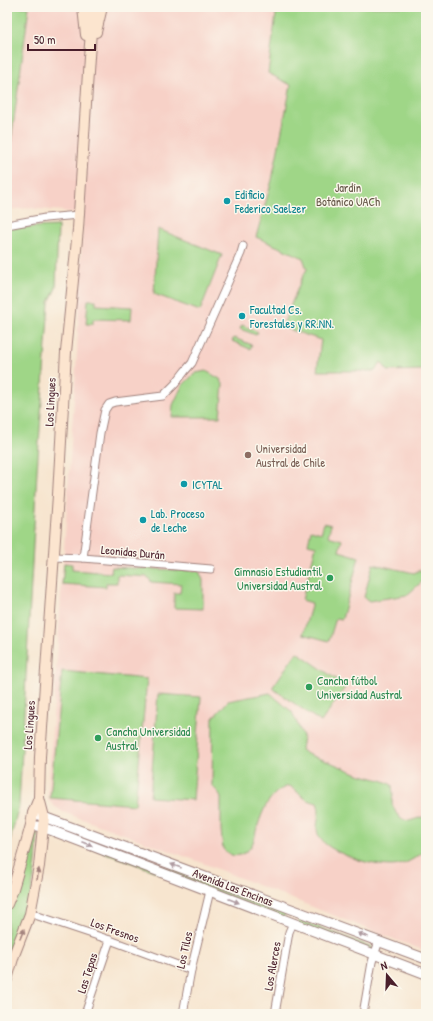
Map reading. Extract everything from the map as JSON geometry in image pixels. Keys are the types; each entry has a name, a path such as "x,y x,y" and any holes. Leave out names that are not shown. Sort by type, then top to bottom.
{"main road":[{"path":"83,7 88,57"},
{"name":"Los Lingues","path":"7,979 11,953 31,912 45,827 39,798 40,757 66,352 79,215 88,57 93,7"},
{"path":"88,57 102,7"},
{"name":"Los Lingues","path":"7,904 9,891 23,854 33,813 39,798"}],"street":[{"path":"7,225 45,218 79,215"},
{"path":"83,558 100,433 105,410 109,404 115,402 163,396 175,384 192,363 243,246"},
{"name":"Leonidas Durán","path":"54,557 83,558 211,569"},
{"name":"Avenida Las Encinas","path":"33,813 45,827 426,974"},
{"name":"Avenida Las Encinas","path":"31,825 45,827 217,881 426,959"},
{"name":"Los Tilos","path":"183,1014 190,970 212,892 217,881"},
{"name":"Los Fresnos","path":"31,912 38,916 110,940 190,970"},
{"name":"Los Alerces","path":"275,1014 289,932 293,923"},
{"name":"Las Tepas","path":"85,1014 110,940"},
{"path":"363,1014 372,962 379,941"}],"shaded area":[{"name":"Universidad Austral de Chile","path":"7,7 426,7 426,951 200,862 63,812 49,801 48,794 77,353 83,218 79,215 64,211 28,208 7,210"}],"green space":[{"path":"7,7 29,7 10,149 7,149"},
{"name":"Jardín Botánico UACh","path":"277,7 426,7 426,368 422,370 388,371 381,362 375,371 317,371 321,340 282,327 307,269 303,258 256,237 272,180 291,85 268,73"},
{"path":"58,226 56,288 49,302 37,471 19,806 7,852 7,228"},
{"path":"158,229 222,255 200,311 154,294"},
{"path":"88,300 96,300 96,305 132,307 131,320 93,319 93,324 86,324"},
{"path":"242,325 258,332 256,335 240,329"},
{"path":"234,338 252,345 250,349 232,341"},
{"path":"206,371 220,379 223,384 220,417 172,417 173,405 182,386 196,373"},
{"name":"Gimnasio Estudiantil Universidad Austral","path":"324,523 331,525 328,536 342,540 339,551 359,557 342,619 336,618 329,641 303,634 312,603 302,600 316,546 308,544 311,530 321,533"},
{"path":"64,563 72,564 72,570 111,573 112,567 199,571 203,580 203,609 174,608 174,593 180,593 181,584 151,582 148,577 117,575 117,583 106,583 106,587 62,584"},
{"path":"373,564 414,573 420,570 425,579 407,595 369,601 364,597"},
{"name":"Cancha fútbol Universidad Austral","path":"297,652 346,686 321,722 272,688"},
{"name":"Cancha Universidad Austral","path":"62,671 147,679 135,805 50,798"},
{"path":"270,693 292,712 303,736 301,750 309,755 358,774 384,781 392,785 392,804 396,813 401,819 409,821 426,816 426,851 406,863 391,866 369,863 334,850 320,838 318,834 317,825 319,807 317,803 307,800 290,786 277,792 267,803 253,843 247,851 241,855 235,856 229,854 223,849 221,830 221,798 219,793 212,786 213,718 228,701"},
{"path":"158,694 201,697 193,800 150,797"},
{"path":"54,825 286,912 283,919 52,833"},
{"path":"33,829 37,830 37,847 32,890 23,923 7,963 7,916 17,891"},
{"path":"300,920 372,947 370,952 297,926"}],"place":[{"name":"Edificio Federico Saelzer","path":"227,201"},
{"name":"Facultad Cs. Forestales y RR.NN.","path":"242,316"},
{"name":"Universidad Austral de Chile","path":"248,455"},
{"name":"ICYTAL","path":"184,484"},
{"name":"Lab. Proceso de Leche","path":"143,520"},
{"name":"Gimnasio Estudiantil Universidad Austral","path":"330,578"},
{"name":"Cancha fútbol Universidad Austral","path":"309,687"},
{"name":"Cancha Universidad Austral","path":"98,738"}]}
